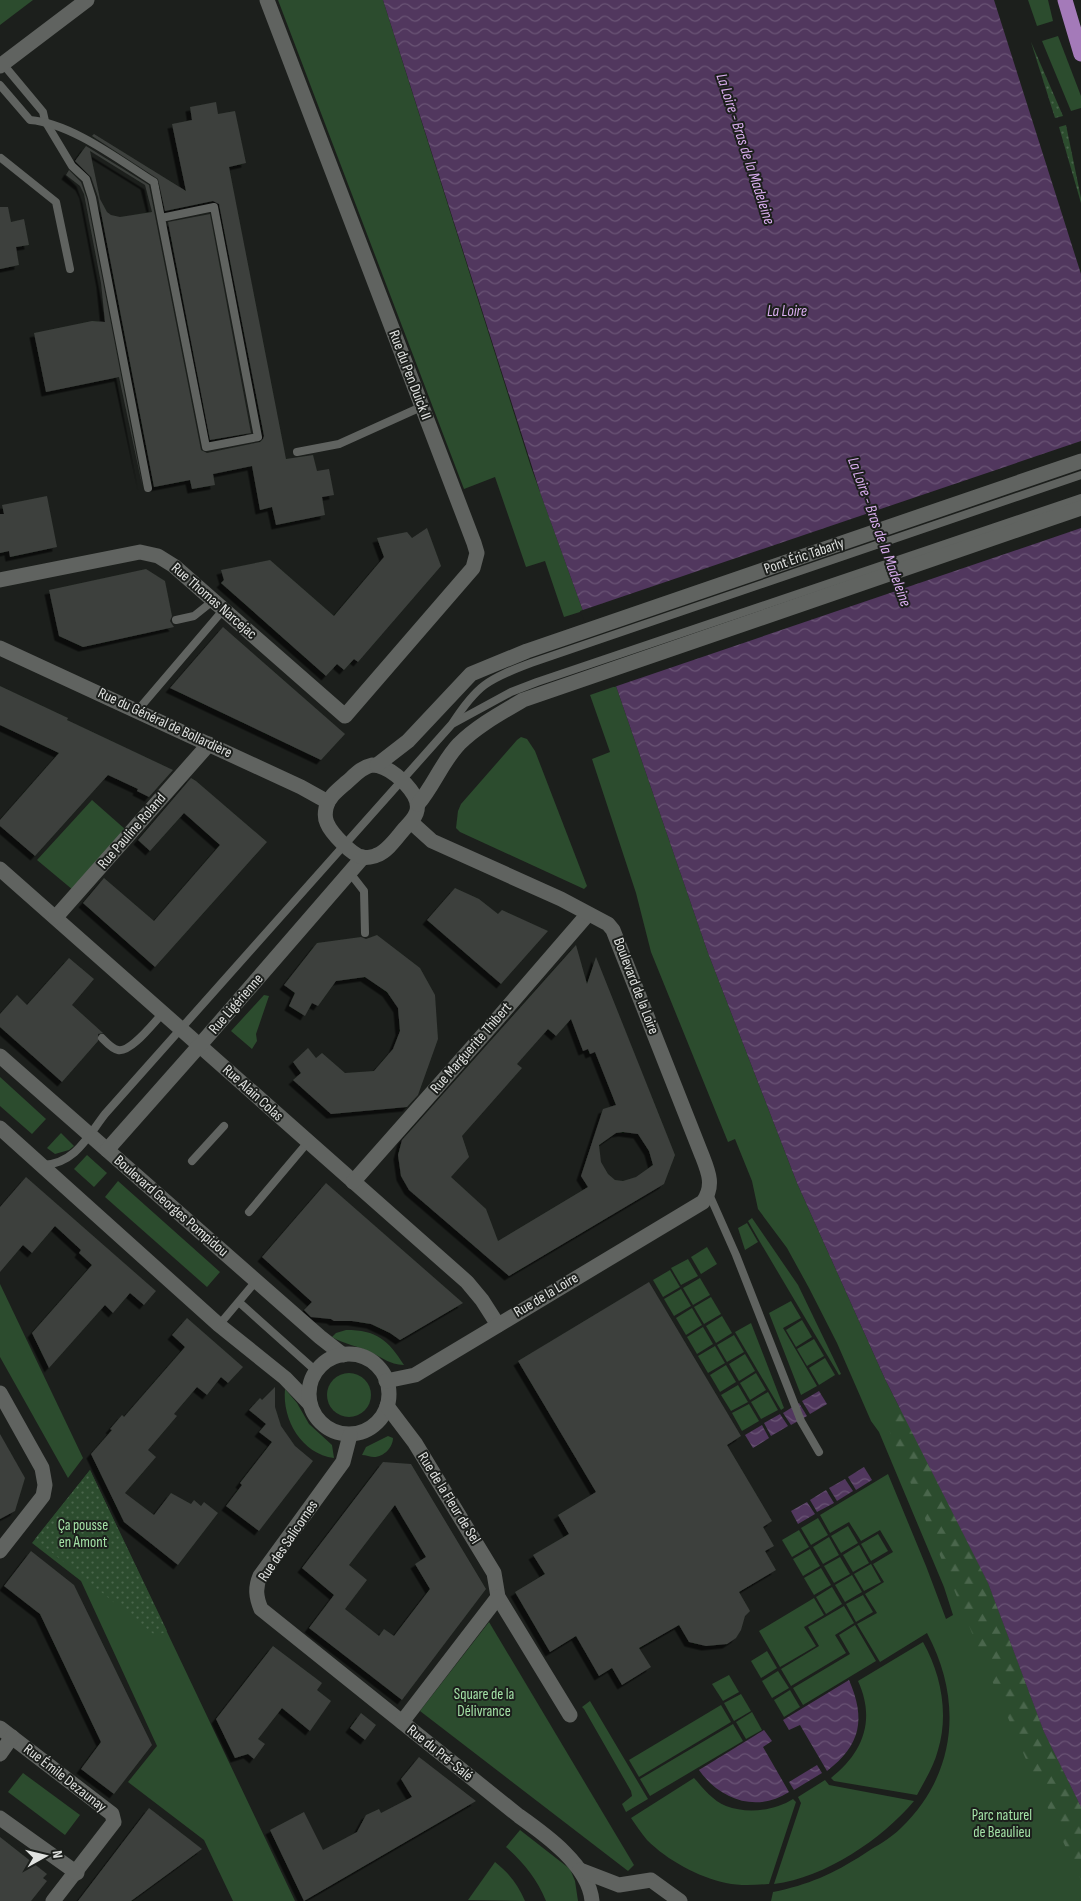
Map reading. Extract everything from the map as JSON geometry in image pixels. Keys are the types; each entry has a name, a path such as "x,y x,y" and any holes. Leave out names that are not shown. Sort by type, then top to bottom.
{"main road":[{"path":"1065,0 1081,54"}],"street":[{"path":"2,65 86,0"},
{"name":"Rue du Pen Duick II","path":"267,0 477,553 473,568 466,579 345,716"},
{"name":"Pont Éric Tabarly","path":"529,657 1081,461"},
{"path":"418,804 430,790 438,773 460,743 499,714 539,688 1081,508"},
{"name":"Rue Thomas Narcejac","path":"0,580 140,552 158,556 166,560 219,605 345,716"},
{"name":"Rue du Général de Bollardière","path":"0,648 301,787 328,802"},
{"path":"377,765 388,769 411,791 418,804 417,814 385,850 378,855 363,857 356,855 344,845 326,821 328,802 338,789 365,767 377,765 408,741 471,674 529,657"},
{"name":"Rue Pauline Roland","path":"56,917 208,744"},
{"name":"Boulevard de la Loire","path":"411,822 432,841 561,900 608,924 617,936 710,1176 706,1198"},
{"name":"Rue Ligérienne","path":"107,1150 363,857"},
{"name":"Rue Alain Colas","path":"0,869 466,1282 498,1324"},
{"name":"Rue Marguerite Thibert","path":"353,1182 588,914"},
{"name":"Boulevard Georges Pompidou","path":"0,1056 320,1337 343,1355"},
{"path":"0,1128 219,1325 285,1378 310,1404"},
{"name":"Rue de la Loire","path":"386,1381 415,1374 706,1198"},
{"path":"343,1355 356,1355 369,1360 379,1368 386,1381 388,1392 387,1406 381,1418 373,1427 361,1433 350,1435 338,1433 326,1427 314,1415 310,1404 309,1386 316,1371 326,1361 343,1355"},
{"path":"0,1393 42,1468 46,1485 43,1496 4,1546"},
{"name":"Rue de la Fleur de Sel","path":"387,1406 419,1450 494,1573 498,1597"},
{"name":"Rue des Salicornes","path":"297,1639 261,1609 257,1599 258,1583 282,1545 343,1462 350,1435"},
{"path":"402,1722 498,1597 570,1715"},
{"name":"Rue du Pré-Salé","path":"297,1639 519,1816 548,1836 580,1870 591,1891 592,1901"},
{"name":"Rue Émile Dezaunay","path":"0,1754 6,1733 112,1814 114,1822 77,1873"},
{"path":"0,1818 77,1873 53,1901"},
{"name":"Rue du Pré-Salé","path":"580,1870 619,1885 650,1880 680,1901"}],"lane":[{"path":"2,65 44,112 45,121 72,166 86,179 92,198 148,488"},
{"path":"0,85 30,120 45,121 89,141 154,182 161,218 206,447 258,437 214,207 161,218"},
{"path":"1,158 56,202 70,270"},
{"path":"297,452 340,444 422,407"},
{"path":"39,1165 53,1164 78,1152 105,1114 452,724 468,699 480,687 529,657 1081,475"},
{"path":"452,724 511,692 539,688 1081,498"},
{"path":"176,620 194,616 219,605"},
{"path":"137,711 219,605"},
{"path":"350,873 364,891 365,933"},
{"path":"102,1038 115,1049 124,1050 133,1045 163,1013"},
{"path":"192,1161 224,1126"},
{"path":"250,1212 308,1142"},
{"path":"706,1198 736,1255 801,1421 819,1452"},
{"path":"219,1325 240,1303 256,1281"},
{"path":"240,1303 316,1371"}],"green space":[{"path":"0,0 33,0 0,25"},
{"path":"278,0 383,0 531,467 583,611 564,617 545,561 526,567 495,477 464,489"},
{"path":"1028,0 1048,0 1053,21 1037,26"},
{"path":"1058,36 1081,96 1081,108 1071,111 1042,41"},
{"path":"1031,42 1063,116 1055,118"},
{"path":"1066,125 1081,198 1081,203 1059,127"},
{"name":"Parc naturel de Beaulieu","path":"616,686 708,953 797,1183 885,1379 988,1583 1044,1732 1081,1807 1081,1901 771,1901 773,1892 798,1886 831,1873 883,1842 901,1828 920,1807 934,1784 943,1760 949,1735 946,1684 939,1658 927,1633 880,1662 857,1624 877,1613 865,1594 884,1582 873,1564 893,1552 880,1530 861,1541 849,1522 830,1533 820,1515 888,1474 946,1619 953,1615 944,1587 879,1432 871,1421 837,1343 787,1248 758,1209 752,1181 735,1139 728,1142 651,952 636,893 592,759 610,752 590,695"},
{"path":"521,737 527,739 535,751 587,886 584,889 460,832 456,828 458,811 461,804"},
{"path":"92,800 126,830 73,890 37,860"},
{"path":"264,995 269,996 256,1034 257,1041 252,1049 231,1031"},
{"path":"0,1077 46,1119 32,1134 0,1106"},
{"path":"61,1133 74,1146 69,1150 55,1154 47,1148"},
{"path":"87,1155 107,1173 94,1187 74,1169"},
{"path":"118,1181 220,1272 207,1287 105,1197"},
{"path":"752,1218 798,1285 841,1374 839,1375 748,1221"},
{"path":"747,1223 758,1242 745,1250 738,1228"},
{"path":"707,1247 717,1264 701,1274 691,1257"},
{"path":"688,1259 698,1276 681,1285 671,1268"},
{"path":"670,1270 680,1287 663,1297 653,1280"},
{"path":"700,1278 710,1295 693,1305 683,1288"},
{"path":"0,1284 83,1458 68,1478 0,1357"},
{"path":"681,1289 691,1306 674,1316 664,1299"},
{"path":"711,1297 721,1314 704,1324 694,1307"},
{"path":"791,1301 801,1318 783,1328 817,1386 801,1395 769,1313"},
{"path":"692,1308 702,1325 686,1335 676,1318"},
{"path":"722,1316 732,1333 716,1343 706,1326"},
{"path":"802,1320 812,1337 796,1347 786,1330"},
{"path":"751,1323 784,1408 781,1410 735,1332"},
{"path":"703,1327 713,1344 697,1354 687,1337"},
{"path":"346,1330 366,1332 381,1338 393,1349 404,1365 390,1362 332,1337 336,1333"},
{"path":"734,1335 744,1352 727,1362 717,1345"},
{"path":"814,1339 824,1356 807,1366 797,1349"},
{"path":"715,1346 725,1363 708,1373 698,1356"},
{"path":"745,1354 755,1371 739,1381 729,1364"},
{"path":"825,1358 835,1375 819,1385 809,1368"},
{"path":"726,1365 736,1382 720,1392 710,1375"},
{"path":"353,1373 365,1379 370,1386 370,1404 365,1411 358,1416 345,1417 333,1411 328,1404 327,1391 333,1379 340,1374"},
{"path":"756,1373 766,1390 750,1400 740,1383"},
{"path":"738,1385 748,1402 731,1411 721,1395"},
{"path":"285,1389 297,1403 309,1424 332,1445 334,1458 312,1450 296,1434 287,1412"},
{"path":"768,1392 778,1410 761,1419 751,1402"},
{"path":"749,1404 759,1421 742,1431 732,1413"},
{"path":"901,1409 988,1583 1044,1732 1081,1807 1081,1880 1004,1710 886,1422"},
{"path":"388,1436 393,1438 393,1441 390,1448 384,1453 378,1457 362,1455 366,1447"},
{"path":"90,1470 295,1901 233,1901 204,1840 128,1782 157,1746 81,1581 32,1543"},
{"name":"Ça pousse en Amont","path":"90,1470 167,1631 156,1636 35,1539"},
{"path":"818,1518 828,1535 811,1545 801,1528"},
{"path":"848,1526 858,1543 841,1553 831,1536"},
{"path":"799,1530 809,1547 792,1557 782,1540"},
{"path":"878,1534 888,1551 871,1561 861,1544"},
{"path":"829,1537 839,1555 823,1564 813,1547"},
{"path":"859,1545 869,1563 853,1572 843,1555"},
{"path":"810,1549 820,1566 803,1576 793,1559"},
{"path":"840,1557 850,1574 834,1583 824,1566"},
{"path":"871,1564 881,1582 864,1591 854,1574"},
{"path":"821,1568 831,1585 814,1595 804,1578"},
{"path":"852,1575 862,1592 845,1602 835,1585"},
{"path":"832,1587 842,1604 826,1614 816,1597"},
{"path":"863,1595 873,1612 856,1622 846,1604"},
{"path":"814,1598 824,1615 804,1627 816,1646 780,1667 759,1631"},
{"path":"844,1606 854,1623 835,1635 846,1653 791,1686 781,1669 819,1646 808,1627"},
{"name":"Square de la Délivrance","path":"489,1622 634,1865 628,1871 420,1711"},
{"path":"855,1625 876,1661 803,1705 793,1688 850,1654 839,1635"},
{"path":"923,1642 939,1681 943,1722 936,1756 917,1795 834,1781 831,1778 851,1758 863,1735 866,1709 858,1681"},
{"path":"767,1651 777,1668 761,1678 751,1661"},
{"path":"778,1671 789,1688 772,1698 762,1681"},
{"path":"729,1675 739,1692 723,1701 712,1684"},
{"path":"790,1690 800,1707 784,1717 774,1700"},
{"path":"741,1694 751,1711 734,1721 724,1703"},
{"path":"590,1701 648,1799 626,1812 622,1804 632,1796 631,1791 582,1707"},
{"path":"721,1705 731,1722 639,1777 629,1760"},
{"path":"752,1712 762,1730 746,1739 736,1722"},
{"path":"733,1724 743,1741 650,1796 640,1779"},
{"path":"23,1773 80,1815 65,1835 8,1792"},
{"path":"694,1778 717,1801 734,1808 760,1810 769,1809 793,1799 796,1802 769,1884 737,1885 705,1877 694,1872 673,1861 655,1847 647,1840 631,1818"},
{"path":"825,1780 829,1785 914,1801 886,1829 851,1855 813,1874 774,1884 801,1803 798,1797"},
{"path":"520,1830 570,1869 575,1881 578,1901 546,1901 529,1872 506,1847"},
{"path":"495,1862 513,1880 525,1901 468,1900"}],"water":[{"name":"La Loire","path":"383,0 994,0 1081,274 1081,1807 1044,1732 988,1583 885,1379 797,1183 708,953 616,686 583,611 541,495"},
{"path":"819,1391 827,1404 810,1414 802,1401"},
{"path":"799,1403 807,1416 791,1425 783,1413"},
{"path":"780,1414 788,1426 771,1436 764,1423"},
{"path":"762,1425 769,1438 753,1448 745,1435"},
{"path":"864,1467 872,1480 856,1490 848,1477"},
{"path":"845,1479 853,1491 837,1501 829,1488"},
{"path":"826,1490 834,1503 817,1512 810,1500"},
{"path":"807,1502 815,1514 798,1524 791,1511"},
{"path":"849,1680 858,1707 857,1730 847,1751 827,1771 800,1725 789,1730 783,1720"},
{"path":"764,1730 772,1741 763,1747 789,1792 764,1802 740,1800 728,1796 717,1789 699,1770"},
{"path":"817,1765 822,1773 794,1790 789,1782"}],"pier":[{"path":"1081,441 1081,528 614,687 580,611"}],"building":[{"path":"216,102 218,114 235,111 246,163 229,167 286,459 313,455 317,471 329,469 334,495 322,497 325,515 276,525 272,507 260,510 252,466 213,474 215,485 192,489 190,480 154,487 98,197 91,177 75,161 86,146 149,185 201,450 207,453 260,442 264,436 219,204 213,201 165,211 158,179 92,136 94,134 186,191 172,124 192,120 190,107","holes":["90,151 145,185 152,212 120,217 111,215 107,212 100,199"]},
{"path":"69,170 81,182 87,199 143,489 119,377 46,392 34,333 92,321 105,322 101,283 84,194 80,186 66,175"},
{"path":"0,207 8,207 11,222 24,219 29,245 16,247 19,265 0,269"},
{"path":"210,214 251,433 210,440 168,222"},
{"path":"47,496 57,547 10,557 9,551 0,553 0,514 4,514 2,505"},
{"path":"427,528 441,566 358,662 354,659 344,670 337,664 326,676 221,583 224,580 221,570 270,560 334,616 384,557 377,538 407,532 412,538"},
{"path":"146,569 165,581 172,616 170,621 174,627 83,647 59,636 49,590"},
{"path":"223,627 345,734 321,760 170,688"},
{"path":"0,686 173,770 149,797 137,791 138,789 108,775 35,856 0,826 0,820 59,753 0,725"},
{"path":"191,778 267,842 155,967 83,903 104,878 154,921 220,845 184,813 150,851 138,840"},
{"path":"455,888 479,899 498,914 502,910 548,931 501,984 427,920"},
{"path":"377,935 420,968 435,995 438,1039 418,1095 407,1107 331,1114 293,1080 301,1073 293,1062 308,1048 316,1058 322,1053 345,1073 374,1071 393,1049 400,1031 398,1008 387,992 365,977 336,981 318,1006 312,1003 305,1016 289,1006 295,993 284,985 317,943 361,937 366,939"},
{"path":"576,945 587,984 596,957 675,1155 664,1184 509,1276 409,1190 401,1176 398,1155 402,1140","holes":["571,1019 583,1051 588,1049 590,1054 595,1052 616,1105 603,1109 581,1176 588,1187 498,1241 486,1209 451,1177 469,1157 462,1136 522,1068 517,1064 548,1029 556,1036","616,1133 638,1134 649,1151 653,1165 636,1177 623,1181 615,1180 608,1174 601,1162 599,1145"]},
{"path":"69,958 94,979 72,1005 103,1033 98,1034 98,1041 62,1082 0,1027 0,1014 17,995 27,1005"},
{"path":"26,1177 156,1291 144,1305 130,1293 113,1313 105,1305 49,1368 32,1333 92,1265 79,1253 81,1250 55,1226 32,1253 23,1245 0,1272 0,1207"},
{"path":"326,1183 463,1303 400,1340 371,1324 311,1317 304,1310 312,1302 262,1257"},
{"path":"649,1282 741,1436 727,1445 772,1521 763,1527 774,1546 765,1551 776,1570 739,1592 750,1611 745,1616 741,1630 736,1638 727,1644 706,1646 689,1642 679,1625 639,1648 651,1667 622,1685 612,1668 599,1676 576,1636 550,1652 515,1592 545,1574 533,1555 569,1534 558,1515 596,1492 518,1361"},
{"path":"187,1318 243,1367 228,1383 221,1377 207,1395 197,1387 174,1414 177,1416 148,1450 156,1457 125,1493 154,1515 171,1493 191,1504 194,1500 201,1506 204,1502 218,1513 178,1565 124,1522 91,1454 112,1430 110,1429 122,1415 124,1417 185,1347 172,1335"},
{"path":"275,1387 275,1407 281,1426 295,1446 313,1461 259,1531 226,1506 242,1485 240,1483 272,1442 259,1432 266,1424 249,1410 260,1398 262,1400"},
{"path":"0,1434 25,1478 15,1511 0,1519"},
{"path":"383,1462 411,1464 486,1589 402,1700 309,1628 334,1595 302,1568","holes":["395,1505 426,1557 415,1564 430,1589 394,1636 384,1629 379,1636 345,1609 367,1580 349,1565"]},
{"path":"31,1551 74,1585 152,1745 114,1794 81,1769 101,1742 40,1614 4,1586"},
{"path":"273,1646 322,1683 317,1690 331,1701 310,1731 282,1708 258,1739 265,1744 254,1759 248,1754 235,1758 216,1719"},
{"path":"361,1713 376,1725 365,1740 350,1728"},
{"path":"419,1757 476,1801 304,1901 270,1830 304,1812 323,1850 357,1832 366,1815 379,1809 381,1813 412,1797 401,1779"},
{"path":"149,1808 202,1849 131,1901 78,1901"},
{"path":"0,1837 47,1874 43,1878 47,1881 31,1901 0,1901"}],"water label":[{"name":"La Loire - Bras de la Madeleine","path":"745,149"},
{"name":"La Loire - Bras de la Madeleine","path":"879,532"}]}
